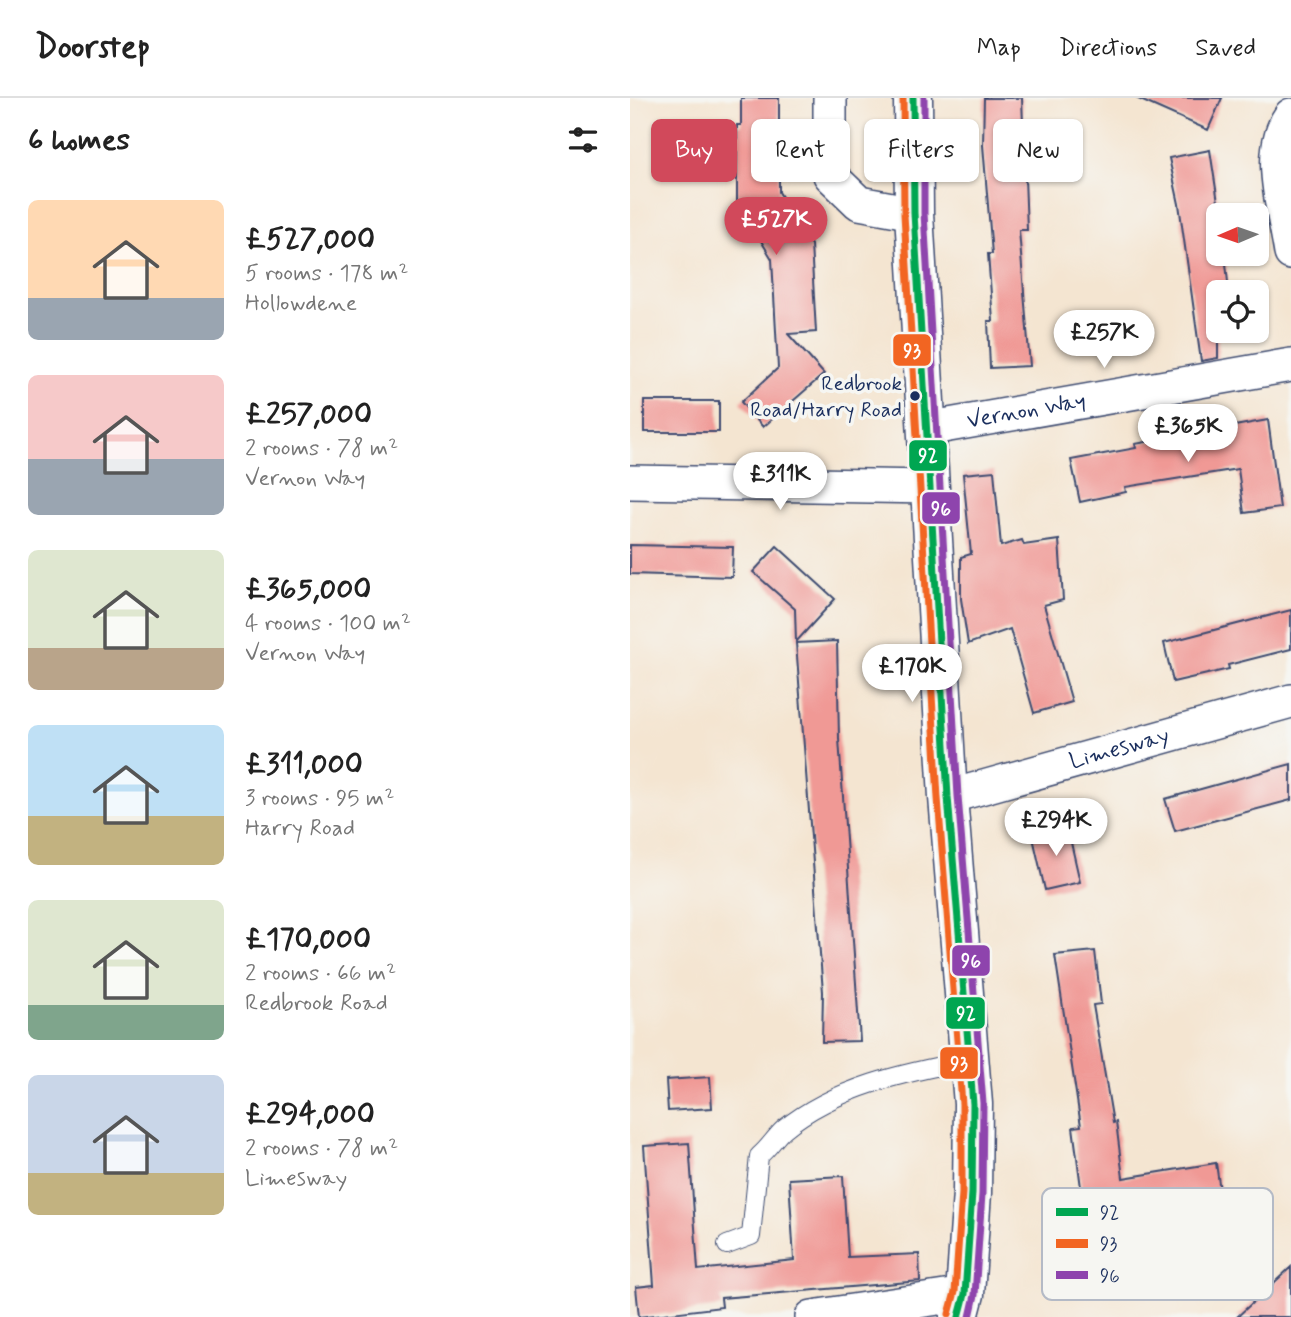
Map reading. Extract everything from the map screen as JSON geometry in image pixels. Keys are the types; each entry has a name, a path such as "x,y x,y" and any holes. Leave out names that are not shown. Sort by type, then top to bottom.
{"street":[{"path":"830,98 830,175 859,203 914,213"},
{"path":"812,1317 962,1306 972,1193 973,1104 948,797 926,429 914,213 913,98"},
{"path":"1291,115 1284,124 1277,161 1291,253"},
{"name":"Vernon Way","path":"926,429 1291,365"},
{"path":"630,482 930,487"},
{"name":"Limesway","path":"948,797 1291,701"}],"lane":[{"path":"727,1245 751,1236 759,1156 773,1145 782,1130 856,1090 905,1073 970,1060"}],"building":[{"path":"741,98 779,98 779,119 751,119 751,182 779,182 779,192 811,245 816,332 788,334 824,374 763,427 741,402 778,368 772,259 737,201 737,125 741,125"},
{"path":"984,98 1022,98 1023,119 993,119 993,182 1025,182 1027,230 1019,230 1030,366 990,368 988,321 993,321 988,254 992,254 983,145"},
{"path":"1136,98 1222,98 1208,130"},
{"path":"1210,150 1218,203 1206,203 1206,266 1226,266 1228,280 1206,280 1206,343 1218,343 1218,358 1201,361 1179,204 1169,158"},
{"path":"644,401 719,401 719,432 644,432"},
{"path":"1268,420 1280,508 1244,513 1238,469 1125,487 1126,492 1080,502 1071,460 1136,448 1135,444"},
{"path":"994,471 1001,546 1022,540 1024,545 1059,540 1063,600 1044,605 1072,702 1034,713 1010,629 968,644 961,599 961,557 971,554 963,474"},
{"path":"630,545 733,547 732,577 630,574"},
{"path":"777,546 835,599 796,642 795,609 753,572"},
{"path":"1291,610 1291,649 1228,665 1229,669 1173,682 1164,643"},
{"path":"837,641 839,739 860,1041 822,1042 823,992 796,643"},
{"path":"1291,764 1291,800 1175,831 1165,799"},
{"path":"1067,825 1080,882 1045,890 1032,833"},
{"path":"1095,951 1101,1004 1093,1005 1113,1123 1116,1122 1123,1178 1216,1163 1220,1188 1081,1188 1073,1127 1081,1126 1055,955"},
{"path":"710,1077 712,1108 668,1111 666,1080"},
{"path":"689,1143 698,1270 794,1260 789,1179 843,1176 848,1257 919,1254 920,1281 721,1298 722,1307 639,1317 636,1287 654,1285 644,1146"},
{"path":"1291,1267 1291,1317 1237,1317 1255,1300 1273,1300 1273,1284"}],"transit line":[{"name":"93","path":"903,98 904,214 938,798 962,1104 962,1193 955,1292 949,1314"},
{"name":"92","path":"913,98 914,213 948,797 973,1104 972,1193 965,1294 959,1317"},
{"name":"96","path":"924,98 924,213 958,796 983,1103 982,1194 975,1295 970,1317"}],"place":[{"name":"Redbrook Road/Harry Road","path":"915,396"}]}
